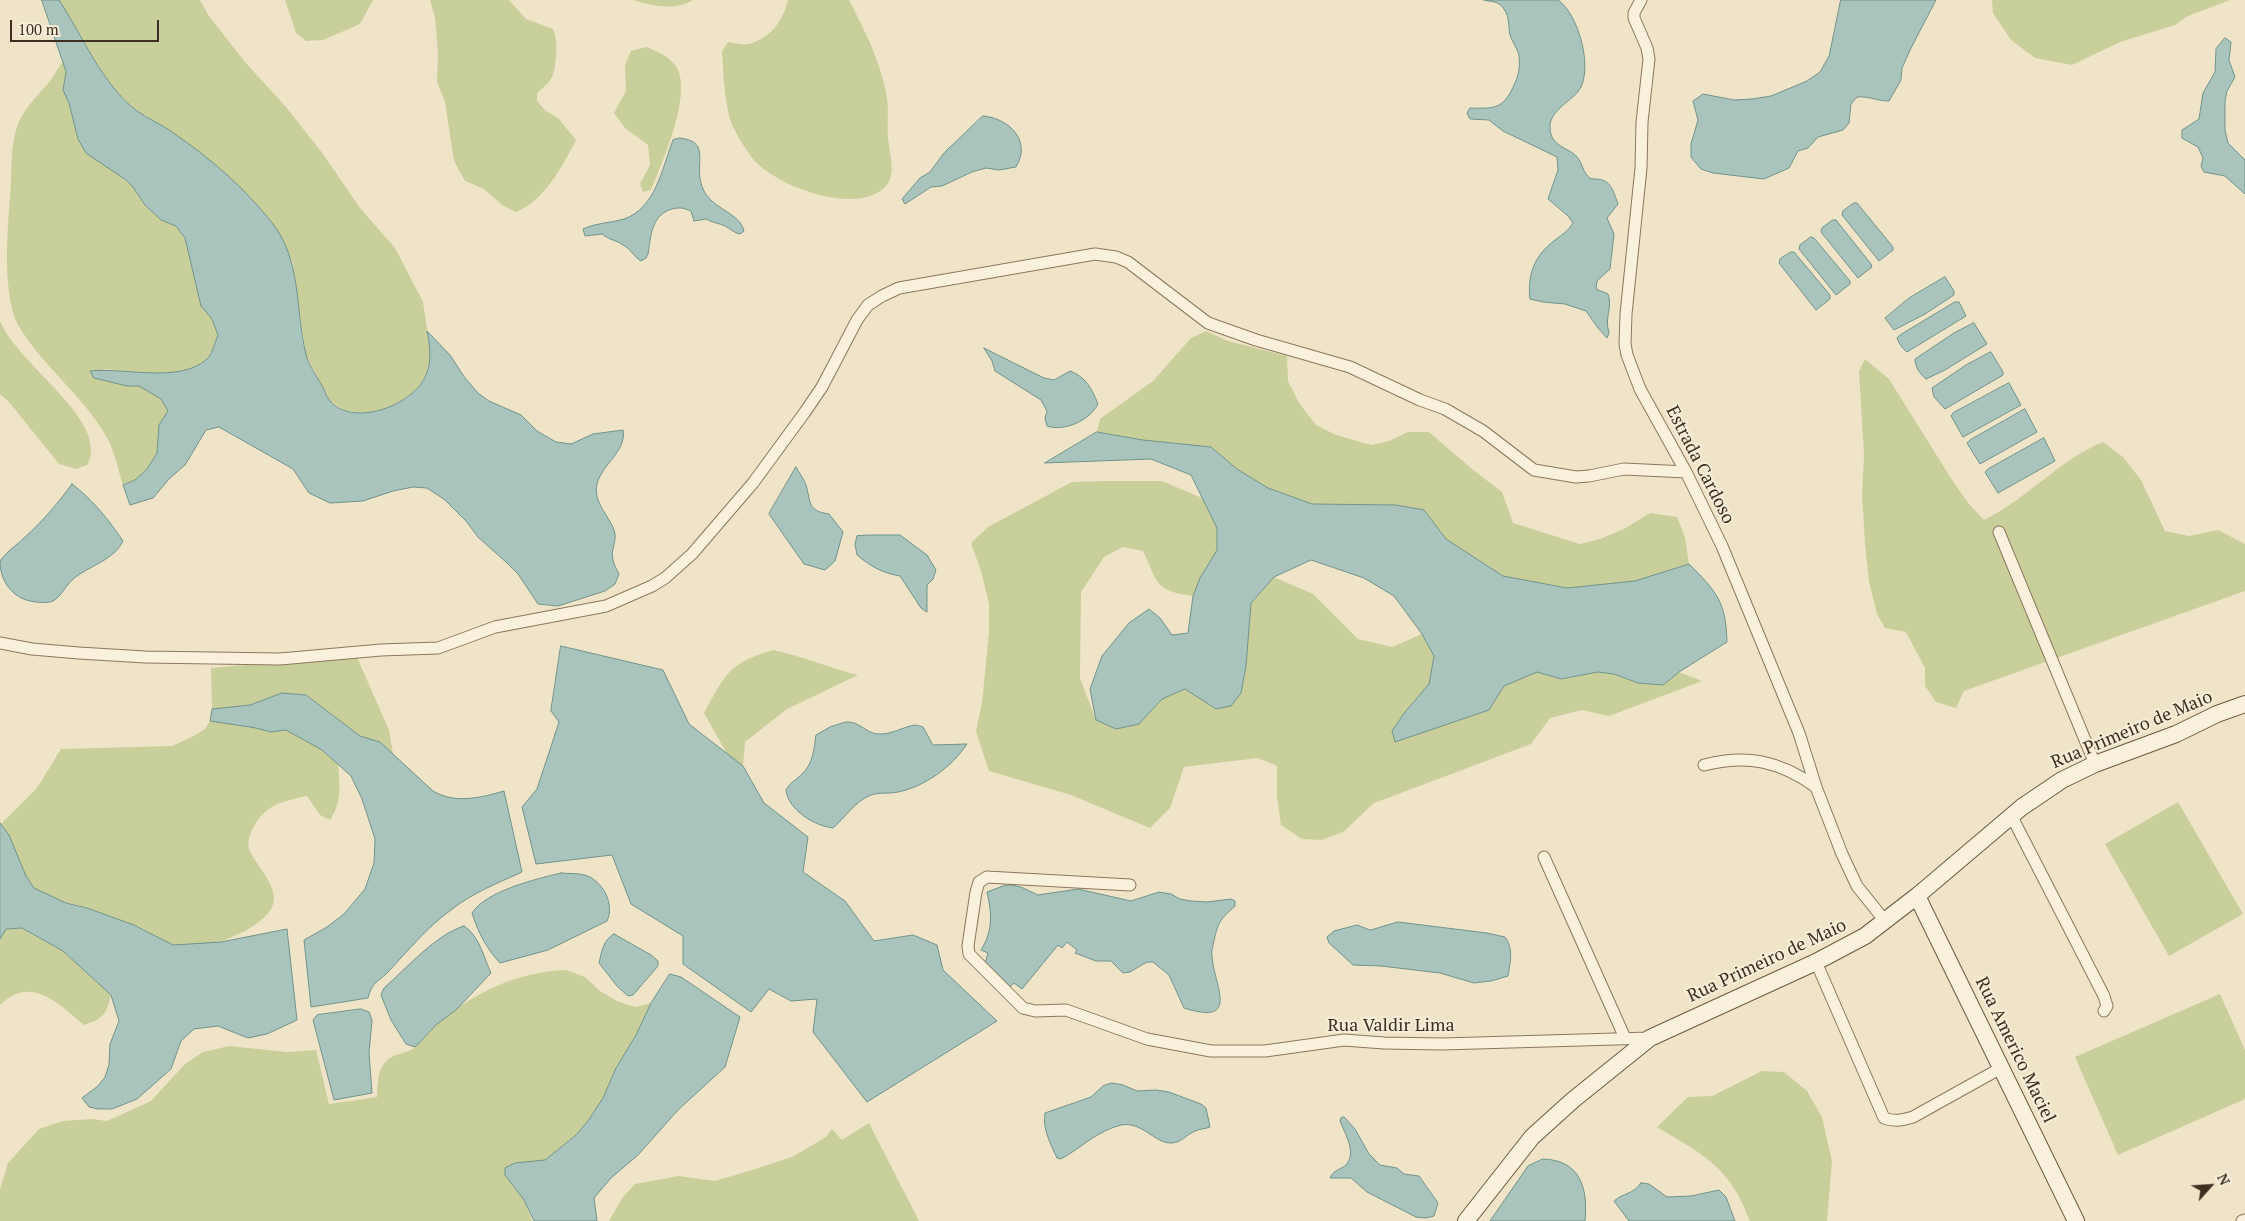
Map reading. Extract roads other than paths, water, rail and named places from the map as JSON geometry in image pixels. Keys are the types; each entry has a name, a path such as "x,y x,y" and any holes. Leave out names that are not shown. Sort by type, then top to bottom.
{"main road":[{"name":"Rua Primeiro de Maio","path":"1466,1221 1532,1137 1573,1100 1650,1038 1852,945 1917,896 2011,815 2062,780 2095,764 2176,734 2218,714 2245,704"},
{"name":"Rua Americo Maciel","path":"1917,896 2076,1221"}],"street":[{"name":"Estrada Cardoso","path":"1641,0 1634,13 1634,18 1647,48 1649,59 1642,122 1641,168 1630,260 1625,344 1627,356 1640,389 1686,472 1722,546 1799,733 1816,787 1842,854 1857,886 1885,921"},
{"path":"0,643 32,649 79,653 280,659 382,650 438,648 502,626 606,606 652,586 665,578 681,565 717,526 753,483 822,387 857,320 868,305 899,288 1095,254 1116,257 1128,262 1195,315 1217,327 1350,367 1420,400 1445,409 1477,427 1534,470 1576,477 1624,469 1686,472"},
{"path":"1999,532 2095,764"},
{"path":"1704,765 1726,760 1744,759 1769,763 1790,771 1816,787"},
{"path":"2011,815 2104,996 2107,1006 2104,1011"},
{"path":"1544,857 1625,1038"},
{"name":"Rua Valdir Lima","path":"1130,885 998,876 987,877 979,882 968,946 969,954 1023,1008 1035,1011 1066,1010 1162,1044 1224,1052 1265,1051 1344,1040 1442,1044 1650,1038"},
{"path":"1816,962 1884,1118 1891,1121 1913,1117 2001,1068"}],"water":[{"path":"42,0 59,0 103,74 124,100 146,117 168,129 213,163 238,185 273,224 289,254 307,358 330,401 341,409 353,413 368,413 397,404 409,396 419,386 428,370 430,353 427,331 450,355 465,378 478,393 489,401 521,415 537,431 556,442 571,444 593,434 623,430 623,438 618,451 600,477 596,490 599,502 615,534 612,556 619,574 615,584 605,591 558,606 538,604 518,574 478,537 466,521 445,500 427,488 413,487 393,491 363,501 330,503 309,493 293,469 219,427 206,430 185,465 169,479 153,498 130,505 123,485 135,480 147,469 157,453 159,425 168,411 161,399 139,386 127,386 94,378 90,371 167,373 182,371 196,367 209,357 218,335 212,319 201,306 185,238 176,226 161,220 145,205 126,180 86,153 78,139 69,103 63,90 66,72"},
{"path":"1484,0 1558,0 1572,16 1577,28 1584,53 1584,77 1578,92 1553,116 1550,128 1554,140 1577,157 1584,171 1591,179 1602,180 1609,185 1618,204 1607,218 1614,234 1610,269 1597,281 1596,289 1608,294 1610,303 1607,322 1609,333 1607,338 1586,311 1565,304 1530,299 1530,281 1534,266 1542,252 1573,223 1568,216 1548,199 1558,170 1557,157 1503,131 1489,120 1470,119 1467,113 1470,108 1493,107 1503,102 1511,91 1519,70 1518,53 1510,35 1506,12 1498,3"},
{"path":"1841,0 1936,0 1910,50 1902,68 1901,80 1889,101 1857,97 1851,104 1849,123 1843,130 1818,137 1808,148 1798,151 1789,168 1764,179 1713,173 1701,169 1691,157 1691,144 1698,120 1693,101 1703,94 1734,100 1771,96 1807,81 1820,72 1829,56"},
{"path":"2225,38 2231,42 2229,60 2235,77 2227,91 2225,101 2225,130 2228,143 2245,160 2245,194 2225,176 2204,172 2201,166 2203,158 2198,147 2182,138 2182,130 2199,119 2203,93 2215,72 2216,49"},
{"path":"983,116 1001,121 1015,133 1021,148 1016,167 999,170 986,168 972,172 942,186 931,187 905,204 902,199 920,178 930,172 944,153"},
{"path":"680,138 690,140 696,144 699,150 701,182 708,197 732,215 742,225 744,231 740,234 706,219 694,221 691,211 682,208 672,209 665,212 656,221 651,233 648,254 641,261 626,247 602,234 585,236 583,229 593,225 624,219 635,214 644,206 656,186 673,140"},
{"path":"1857,203 1893,247 1893,250 1879,261 1842,215 1843,211"},
{"path":"1836,220 1871,264 1872,267 1858,278 1821,232 1822,228"},
{"path":"1811,237 1814,238 1850,281 1850,284 1836,295 1799,249 1800,245"},
{"path":"1794,252 1830,295 1830,299 1816,310 1779,263 1780,259"},
{"path":"1945,277 1954,291 1954,295 1925,314 1894,330 1885,318 1909,298"},
{"path":"1955,302 1959,302 1966,316 1907,352 1902,347 1897,338 1900,335"},
{"path":"1974,323 1987,344 1945,370 1926,379 1918,370 1915,359 1954,333"},
{"path":"984,348 1044,378 1054,380 1070,371 1088,384 1098,404 1083,420 1069,426 1047,426 1045,418 1047,411 1041,400 995,371 992,361"},
{"path":"1991,352 2003,375 1945,409 1934,397 1932,388 1966,365"},
{"path":"2009,383 2021,405 1963,437 1951,416 1953,413"},
{"path":"2025,409 2037,432 1980,464 1967,443"},
{"path":"1097,432 1143,440 1211,447 1237,469 1268,488 1312,504 1396,505 1424,510 1446,539 1503,576 1567,588 1635,581 1689,564 1707,582 1718,598 1725,617 1727,642 1679,672 1663,685 1638,683 1614,674 1598,672 1561,679 1537,672 1504,686 1489,710 1395,742 1392,731 1405,712 1429,684 1434,656 1422,634 1394,596 1364,578 1311,560 1274,577 1251,603 1246,666 1241,693 1231,706 1216,709 1185,689 1162,699 1139,724 1116,729 1096,720 1090,689 1102,656 1129,623 1149,609 1160,618 1172,635 1188,633 1193,596 1200,578 1217,550 1217,528 1191,475 1151,459 1045,463"},
{"path":"2044,438 2055,461 1998,493 1985,472"},
{"path":"796,467 805,483 813,508 822,513 829,514 843,532 835,561 825,570 804,564 769,514"},
{"path":"72,484 100,510 123,541 110,556 76,577 54,600 42,603 29,601 10,589 3,577 0,561 32,531"},
{"path":"900,535 927,555 936,570 933,579 927,585 927,612 921,608 900,576 877,568 857,555 855,544 857,536"},
{"path":"561,646 663,670 689,724 743,766 764,803 808,837 803,872 845,901 874,941 913,935 937,945 943,970 997,1021 867,1102 813,1032 817,999 791,1001 769,989 751,1012 683,964 683,936 631,904 612,855 536,864 522,807 537,789 559,722 551,711"},
{"path":"282,693 306,695 360,736 380,742 433,791 441,795 468,799 504,791 522,872 476,893 442,917 375,983 368,998 311,1007 304,940 327,927 344,914 365,889 374,863 375,839 362,799 351,776 322,750 286,730 271,732 210,721 212,709 250,705"},
{"path":"846,722 855,723 869,732 878,734 916,725 923,727 933,745 967,744 954,760 927,781 918,786 895,793 871,795 855,805 833,828 826,827 804,816 797,810 788,797 786,790 809,765 816,735 830,727"},
{"path":"0,823 9,835 26,876 34,888 66,903 87,908 134,925 173,945 221,942 287,929 297,1020 267,1034 248,1038 218,1026 194,1029 181,1041 171,1069 137,1099 112,1109 89,1107 82,1098 98,1086 105,1077 109,1065 110,1044 119,1021 111,995 63,951 22,928 6,929 0,939"},
{"path":"561,873 585,875 597,882 606,894 608,901 609,914 607,921 548,950 500,963 483,939 472,913 488,898 500,892 526,882"},
{"path":"1011,885 1021,887 1038,895 1078,889 1131,901 1159,892 1191,901 1207,902 1231,899 1235,901 1235,906 1219,925 1212,950 1219,990 1220,1000 1218,1007 1213,1012 1202,1012 1184,1008 1169,975 1153,962 1147,962 1130,972 1123,973 1111,961 1096,961 1075,953 1077,950 1067,942 1062,948 1058,945 1022,989 1014,983 1010,987 994,975 985,963 988,953 981,950 988,936 990,922 987,892"},
{"path":"1398,922 1505,937 1510,946 1508,976 1474,983 1440,973 1381,966 1353,965 1329,943 1327,937 1334,931 1357,925 1370,930"},
{"path":"464,926 474,935 491,973 457,1009 437,1024 415,1047 406,1044 391,1020 381,995 384,988 432,944 453,930"},
{"path":"614,934 658,961 658,966 633,995 628,996 617,986 599,963 605,943"},
{"path":"670,974 681,977 740,1017 725,1067 678,1110 638,1155 611,1178 594,1198 597,1221 534,1221 524,1200 505,1175 505,1168 515,1163 545,1160 575,1136 588,1121 603,1098 616,1068 636,1035 651,1003"},
{"path":"361,1009 369,1012 372,1020 369,1053 372,1093 334,1100 313,1020 317,1015"},
{"path":"1112,1083 1137,1091 1156,1090 1169,1092 1201,1104 1206,1108 1210,1127 1197,1130 1175,1143 1171,1143 1159,1140 1135,1126 1121,1125 1104,1131 1061,1159 1057,1158 1046,1130 1045,1113 1091,1097 1103,1086"},
{"path":"1344,1117 1355,1129 1369,1154 1380,1165 1397,1168 1404,1174 1419,1176 1438,1203 1434,1216 1426,1218 1416,1217 1367,1192 1351,1178 1330,1178 1331,1175 1346,1165 1349,1160 1349,1143 1340,1121"},
{"path":"1543,1159 1566,1165 1579,1178 1585,1198 1585,1221 1490,1221 1528,1166"},
{"path":"1641,1183 1649,1184 1667,1197 1691,1196 1719,1190 1726,1197 1735,1221 1629,1221 1614,1201 1638,1187"}]}
